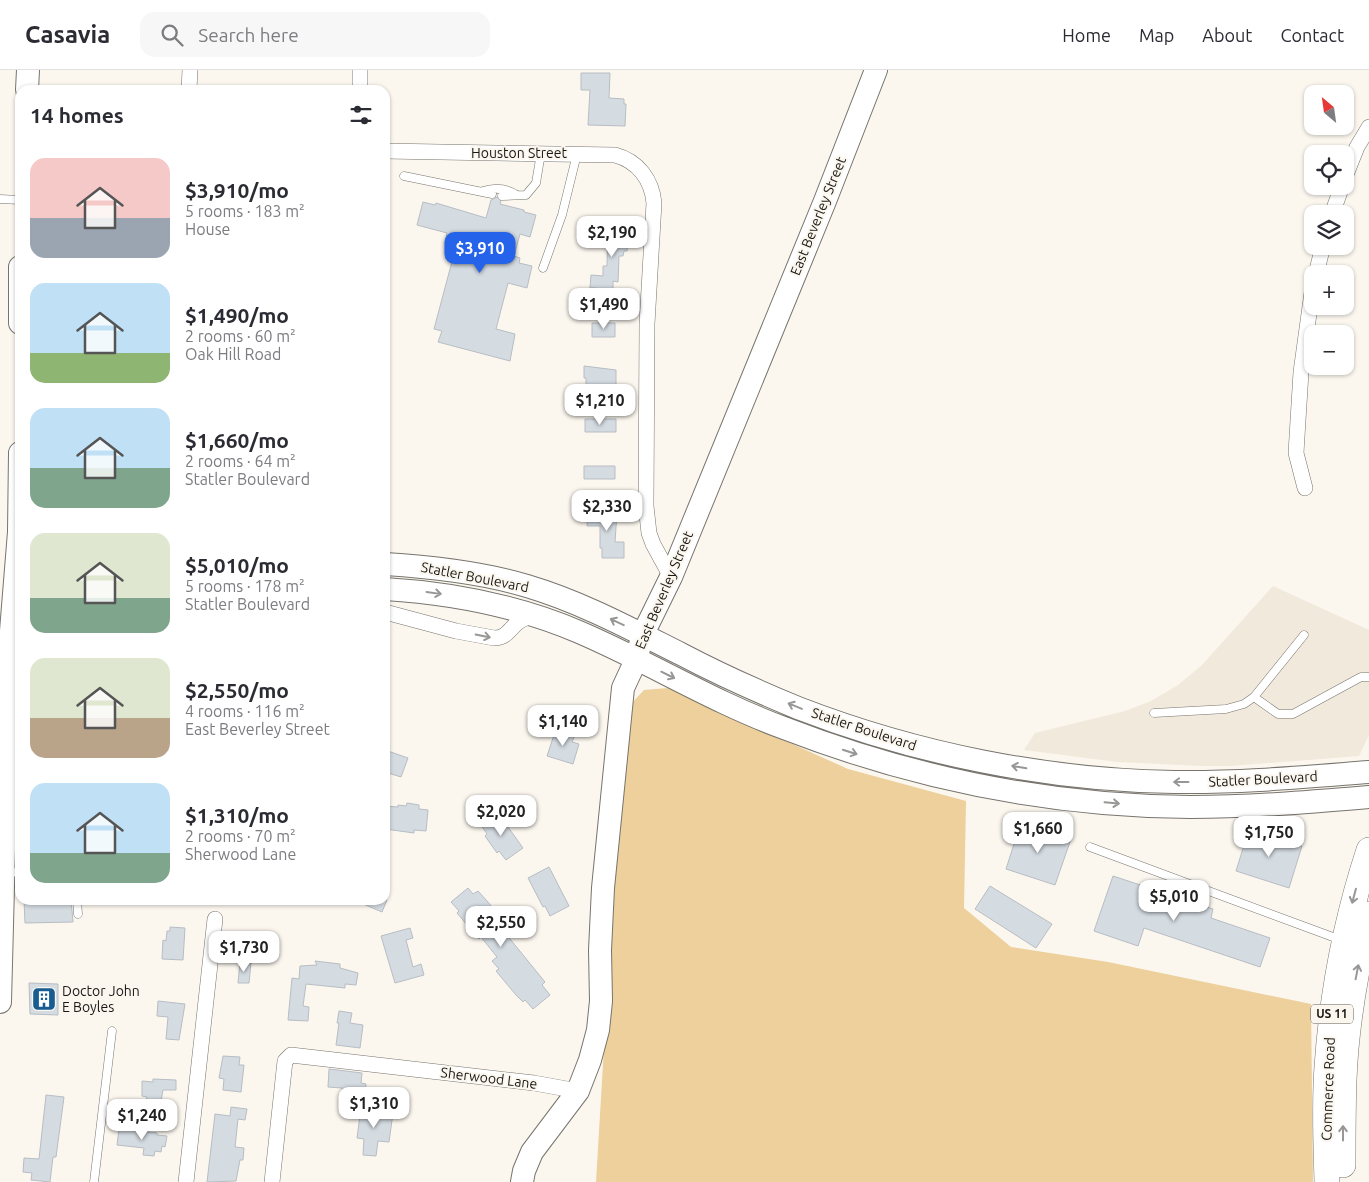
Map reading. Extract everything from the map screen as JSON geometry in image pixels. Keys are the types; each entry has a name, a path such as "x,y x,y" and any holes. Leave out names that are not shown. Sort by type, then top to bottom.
{"main road":[{"path":"27,85 28,70"},
{"name":"East Beverley Street","path":"522,1182 524,1171 532,1152 578,1091 590,1060 598,1030 602,974 600,950 603,888 623,688 636,660 643,634 670,577 814,228 876,70"},
{"path":"0,1002 14,635 12,569 15,547"},
{"name":"Statler Boulevard","path":"390,564 456,571 526,585 590,610 643,634 738,682 799,708 881,736 988,762 1087,777 1176,782 1260,780 1369,772"},
{"name":"Statler Boulevard","path":"390,590 463,598 531,615 581,633 751,715 815,740 905,768 988,787 1078,800 1166,806 1249,806 1369,797"},
{"path":"0,601 7,610 14,635"},
{"name":"Commerce Road","path":"1343,1182 1344,1080 1358,945 1354,896 1369,850"},
{"name":"Commerce Road","path":"1328,1182 1326,1068 1332,1008 1369,914"}],"street":[{"path":"189,85 190,70"},
{"path":"360,70 360,85"},
{"path":"1354,154 1369,127"},
{"name":"Houston Street","path":"390,151 619,156 635,165 645,177 651,188 654,204 647,324 646,506 648,533 670,577"},
{"path":"1305,488 1296,453 1301,372 1309,315"},
{"path":"390,613 456,631 494,638 508,634 519,622 531,615"},
{"path":"186,1182 215,919"},
{"name":"Sherwood Lane","path":"272,1182 285,1061 291,1055 534,1083 578,1091"}],"lane":[{"path":"502,196 526,195 536,183 541,154"},
{"path":"543,268 562,215 577,154"},
{"path":"404,176 492,194"},
{"path":"481,191 492,188 510,191 517,196"},
{"path":"0,199 15,200"},
{"path":"1154,713 1226,709 1244,704 1254,697 1304,635"},
{"path":"1254,697 1278,714 1293,714 1361,677 1369,677"},
{"path":"1090,847 1358,945"},
{"path":"77,905 78,914"},
{"path":"94,1182 112,1031"}],"shaded area":[{"path":"1273,586 1369,630 1369,735 1359,756 1231,766 1201,766 1117,762 1024,750 1035,733 1125,711 1151,701 1178,685 1202,665"},
{"path":"668,688 848,769 966,801 964,908 1011,947 1108,962 1311,1004 1313,1182 596,1182 610,946 629,706 644,690"}],"building":[{"path":"581,73 610,73 609,98 624,99 624,104 626,104 625,126 588,125 590,90 581,90"},
{"path":"497,197 501,201 500,204 536,215 530,237 520,234 514,256 520,258 519,263 532,266 527,288 508,283 496,329 515,334 510,361 438,342 442,331 434,329 458,239 446,236 447,233 417,225 423,202 435,205 436,203 486,218 491,200"},
{"path":"608,222 625,223 624,237 628,237 627,251 624,251 623,256 619,256 618,282 613,281 613,290 596,290 596,288 590,288 591,275 603,276 603,266 607,266"},
{"path":"592,323 615,323 615,337 592,337"},
{"path":"584,366 616,370 616,388 586,387"},
{"path":"585,419 616,419 616,432 585,432"},
{"path":"584,466 615,466 615,479 584,479"},
{"path":"588,508 613,510 613,512 617,513 615,542 624,542 624,558 602,558 600,526 587,526"},
{"path":"556,729 575,735 572,742 579,744 573,764 547,756"},
{"path":"390,752 408,758 401,777 390,774"},
{"path":"407,803 419,805 419,809 428,810 426,831 414,830 414,833 390,830 390,806 406,806"},
{"path":"498,813 523,848 506,860 499,851 497,853 485,836 487,834 481,825"},
{"path":"1021,822 1071,839 1055,885 1006,869"},
{"path":"1249,829 1302,846 1289,888 1236,871"},
{"path":"549,867 569,906 550,916 545,906 543,907 528,878"},
{"path":"1113,876 1213,909 1211,918 1270,938 1260,967 1144,928 1138,946 1094,931"},
{"path":"990,886 1052,924 1036,948 975,909"},
{"path":"468,888 473,894 478,891 502,919 497,923 545,982 542,985 550,995 533,1009 525,1000 523,1002 516,995 496,971 499,969 492,961 497,957 481,937 479,939 457,913 459,911 451,902"},
{"path":"24,905 71,905 73,922 25,923"},
{"path":"366,905 385,905 382,912"},
{"path":"170,927 185,928 183,960 162,959 163,940 166,941 167,931 170,931"},
{"path":"410,928 413,938 406,940 413,967 421,964 424,975 395,983 381,936"},
{"path":"315,961 340,964 340,968 358,973 356,985 345,984 345,988 306,984 303,1006 309,1007 308,1021 288,1020 292,978 299,979 300,966 317,965"},
{"path":"240,962 251,963 249,983 238,983"},
{"name":"Doctor John E Boyles","path":"29,983 58,984 58,1015 30,1014"},
{"path":"158,1001 185,1004 179,1040 166,1039 168,1017 157,1016"},
{"path":"339,1011 352,1013 350,1023 363,1025 360,1048 336,1045"},
{"path":"223,1056 240,1057 239,1065 244,1065 241,1092 223,1090 224,1079 219,1078"},
{"path":"329,1069 362,1073 361,1083 366,1084 365,1095 342,1093 342,1088 328,1087"},
{"path":"153,1079 176,1080 176,1090 163,1090 161,1101 146,1102 147,1097 142,1096 142,1081 153,1082"},
{"path":"46,1095 64,1097 56,1157 53,1157 50,1182 31,1180 32,1173 23,1172 24,1158 39,1159"},
{"path":"231,1107 247,1109 245,1120 238,1119 235,1147 244,1148 243,1160 240,1160 236,1181 207,1182 215,1114 230,1116"},
{"path":"361,1108 393,1113 389,1142 378,1141 376,1156 363,1155 364,1139 357,1138"},
{"path":"119,1129 157,1133 157,1135 167,1136 165,1147 162,1146 161,1152 155,1151 154,1156 143,1155 144,1148 117,1145"}],"place":[{"name":"Doctor John E Boyles","path":"44,999"}]}
